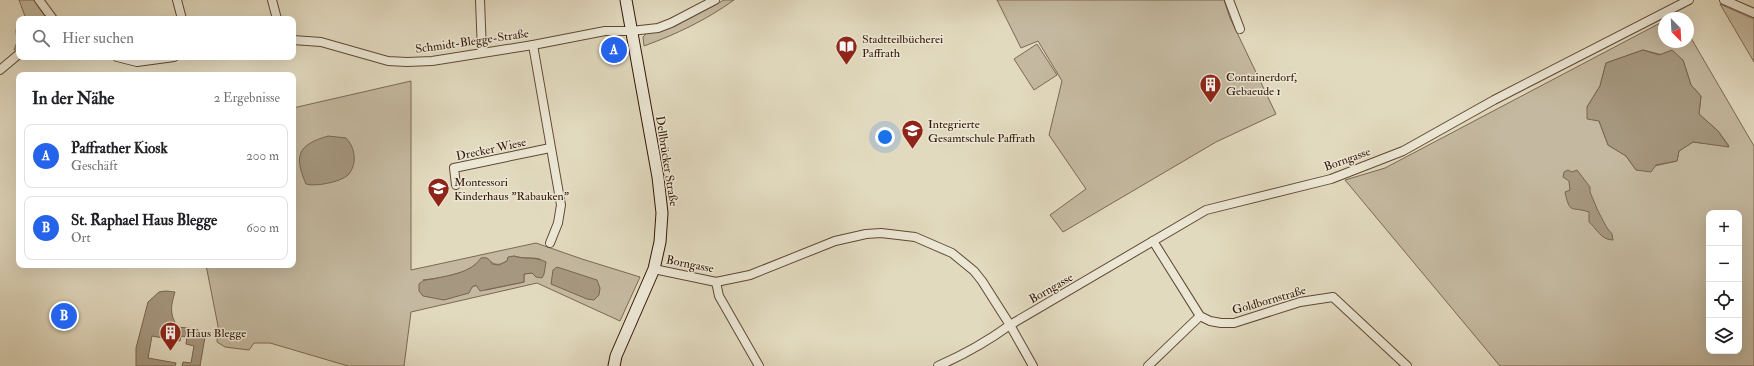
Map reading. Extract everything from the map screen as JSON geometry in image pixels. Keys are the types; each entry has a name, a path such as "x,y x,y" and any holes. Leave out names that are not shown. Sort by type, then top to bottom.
{"main road":[{"name":"Dellbrücker Straße","path":"614,366 616,356 654,269 660,242 662,213 658,177 626,0"}],"street":[{"path":"39,0 51,16"},
{"path":"177,0 181,16"},
{"path":"272,0 276,16"},
{"path":"480,0 482,52"},
{"name":"Schmidt-Blegge-Straße","path":"296,40 303,39 321,42 388,61 401,62 432,60 533,45 605,31 631,31 658,28 671,23 715,0"},
{"path":"1229,0 1240,29"},
{"name":"Borngasse","path":"938,366 954,359 997,334 1206,210 1331,179 1402,152 1494,100 1689,0"},
{"path":"1724,0 1754,13"},
{"path":"533,45 561,205 558,223 550,243"},
{"path":"0,70 16,57"},
{"path":"129,60 137,62 152,60"},
{"name":"Drecker Wiese","path":"456,185 454,168 550,148"},
{"name":"Borngasse","path":"654,269 716,282 750,275 834,241 866,234 881,233 906,236 925,241 952,253 974,271 982,280 1010,325"},
{"path":"1148,366 1200,316 1153,241"},
{"path":"716,282 719,296 759,366"},
{"name":"Goldbornstraße","path":"1200,316 1221,323 1234,323 1300,302 1333,297 1406,366"},
{"path":"1010,325 1033,366"}],"shaded area":[{"path":"19,0 34,0 45,16 25,16"},
{"path":"724,0 734,0 691,26 644,46 643,37 647,33 675,26"},
{"path":"997,0 1224,0 1230,18 1276,114 1216,142 1063,232 1050,215 1086,189 1049,135 1062,81 1038,41 1021,48"},
{"path":"1720,4 1754,19 1754,62"},
{"path":"1658,24 1658,48 1694,48 1694,43 1754,146 1754,366 1500,366 1345,180 1385,168","holes":["1643,50 1683,60 1691,85 1701,96 1699,114 1718,131 1729,146 1693,142 1679,151 1677,161 1636,170 1626,156 1608,145 1599,121 1587,107 1600,86 1606,63"]},
{"path":"1037,44 1057,75 1034,90 1014,59"},
{"path":"1643,50 1659,55 1672,50 1683,60 1691,85 1701,96 1699,114 1718,131 1729,147 1693,142 1679,151 1677,161 1656,165 1651,172 1636,170 1626,156 1608,145 1599,121 1587,119 1587,107 1600,86 1606,63"},
{"path":"411,81 411,270 536,243 640,277 620,321 537,283 411,312 404,366 348,366 270,343 254,343 249,350 225,347 217,342 218,326 207,268 296,268 296,107","holes":["514,256 540,259 532,273 524,274 524,282 486,290 477,285 472,287 423,280 445,277 466,271 486,258 497,264 503,263"]},
{"path":"328,136 346,138 352,146 354,161 351,171 345,178 334,182 315,185 306,184 300,166 301,153 310,143"},
{"path":"1568,170 1572,172 1577,170 1590,187 1590,192 1598,211 1612,234 1613,240 1609,240 1602,236 1589,222 1589,212 1572,208 1568,204 1565,192 1570,190 1569,181 1563,177 1564,172"},
{"path":"514,256 538,259 546,262 542,278 536,277 532,273 524,274 524,282 480,291 476,285 472,287 469,293 444,300 423,296 419,291 419,284 422,281 453,275 466,270 477,263 481,258 487,258 492,264 499,265 507,261 508,257"},
{"path":"557,267 597,280 600,288 599,295 594,300 587,299 551,284 553,270"},
{"path":"159,292 175,292 172,314 178,327 197,329 205,337 200,366 182,366 183,362 191,363 194,346 186,344 187,337 181,336 180,341 152,336 148,358 176,363 175,366 136,366 136,348 148,302"}],"place":[{"name":"Paffrather Kiosk","path":"614,50"},
{"name":"Stadtteilbücherei Paffrath","path":"847,66"},
{"name":"Containerdorf, Gebaeude 1","path":"1211,104"},
{"name":"Integrierte Gesamtschule Paffrath","path":"912,150"},
{"name":"Montessori Kinderhaus \"Rabauken\"","path":"438,208"},
{"name":"St. Raphael Haus Blegge","path":"64,316"},
{"name":"Haus Blegge","path":"171,352"}]}
